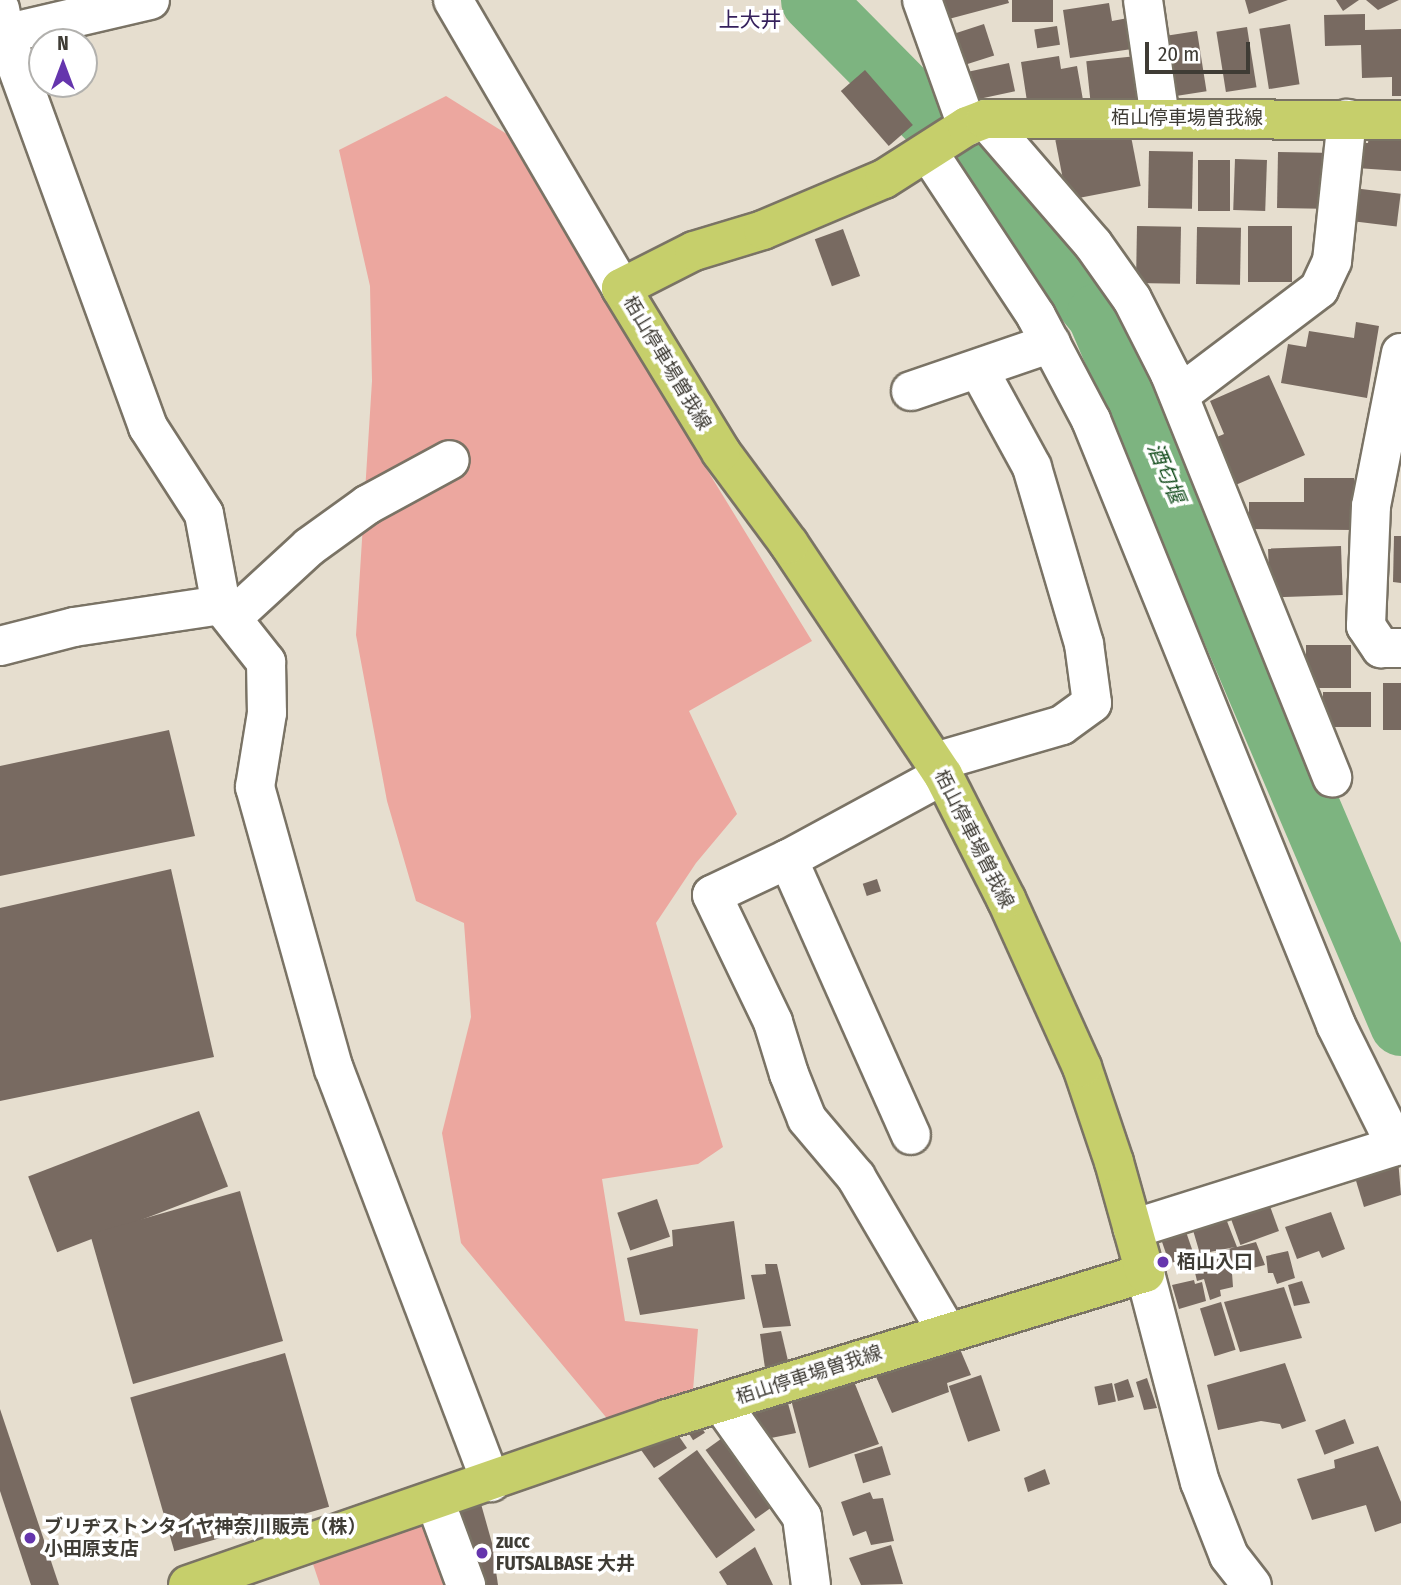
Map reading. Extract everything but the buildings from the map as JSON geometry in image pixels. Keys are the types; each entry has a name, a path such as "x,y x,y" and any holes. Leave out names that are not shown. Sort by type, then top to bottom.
{"main road":[{"name":"栢山停車場曽我線","path":"188,1585 721,1403 1145,1273 1082,1067 1001,888 939,768 789,544 722,452 621,288 694,251 763,230 848,195 884,178 976,123 1160,118 1401,120"}],"street":[{"path":"150,0 2,26 148,428 204,514 227,611 266,662 267,713 255,787 334,1069 491,1482"},
{"path":"453,0 621,288"},
{"path":"922,0 976,123 1093,244 1132,299 1179,395 1332,778"},
{"path":"1143,0 1160,118"},
{"path":"1179,395 1319,289 1332,261 1347,120"},
{"path":"928,152 1051,343 1091,420 1336,1025 1396,1146 1133,1229"},
{"path":"911,391 979,370 1051,343"},
{"path":"1401,353 1371,506 1366,626 1381,648 1401,648"},
{"path":"947,1332 856,1177 807,1119 789,1074 773,1022 712,895 788,859 939,768 1062,725 1092,703 1084,644 1032,467 979,370"},
{"path":"0,646 74,627 227,611 367,505 450,460"},
{"path":"788,859 911,1135"},
{"path":"1145,1273 1200,1482 1239,1575"},
{"path":"721,1403 802,1517 811,1585"},
{"path":"435,1501 466,1585"}],"shaded area":[{"path":"446,96 515,139 657,388 812,641 689,711 737,814 696,863 656,923 723,1147 698,1164 602,1179 625,1321 698,1329 693,1390 610,1422 461,1243 442,1133 471,1017 464,923 416,901 387,801 356,635 372,381 370,286 339,150"},
{"path":"429,1521 451,1585 320,1585 312,1561"}],"waterway":[{"name":"酒匂堰","path":"812,0 976,166 1098,314 1401,1024"}],"place":[{"name":"栢山入口","path":"1163,1262"},
{"name":"ブリヂストンタイヤ神奈川販売（株） 小田原支店","path":"30,1538"},
{"name":"zucc FUTSALBASE 大井","path":"482,1553"}],"district":[{"name":"上大井","path":"750,20"}]}
